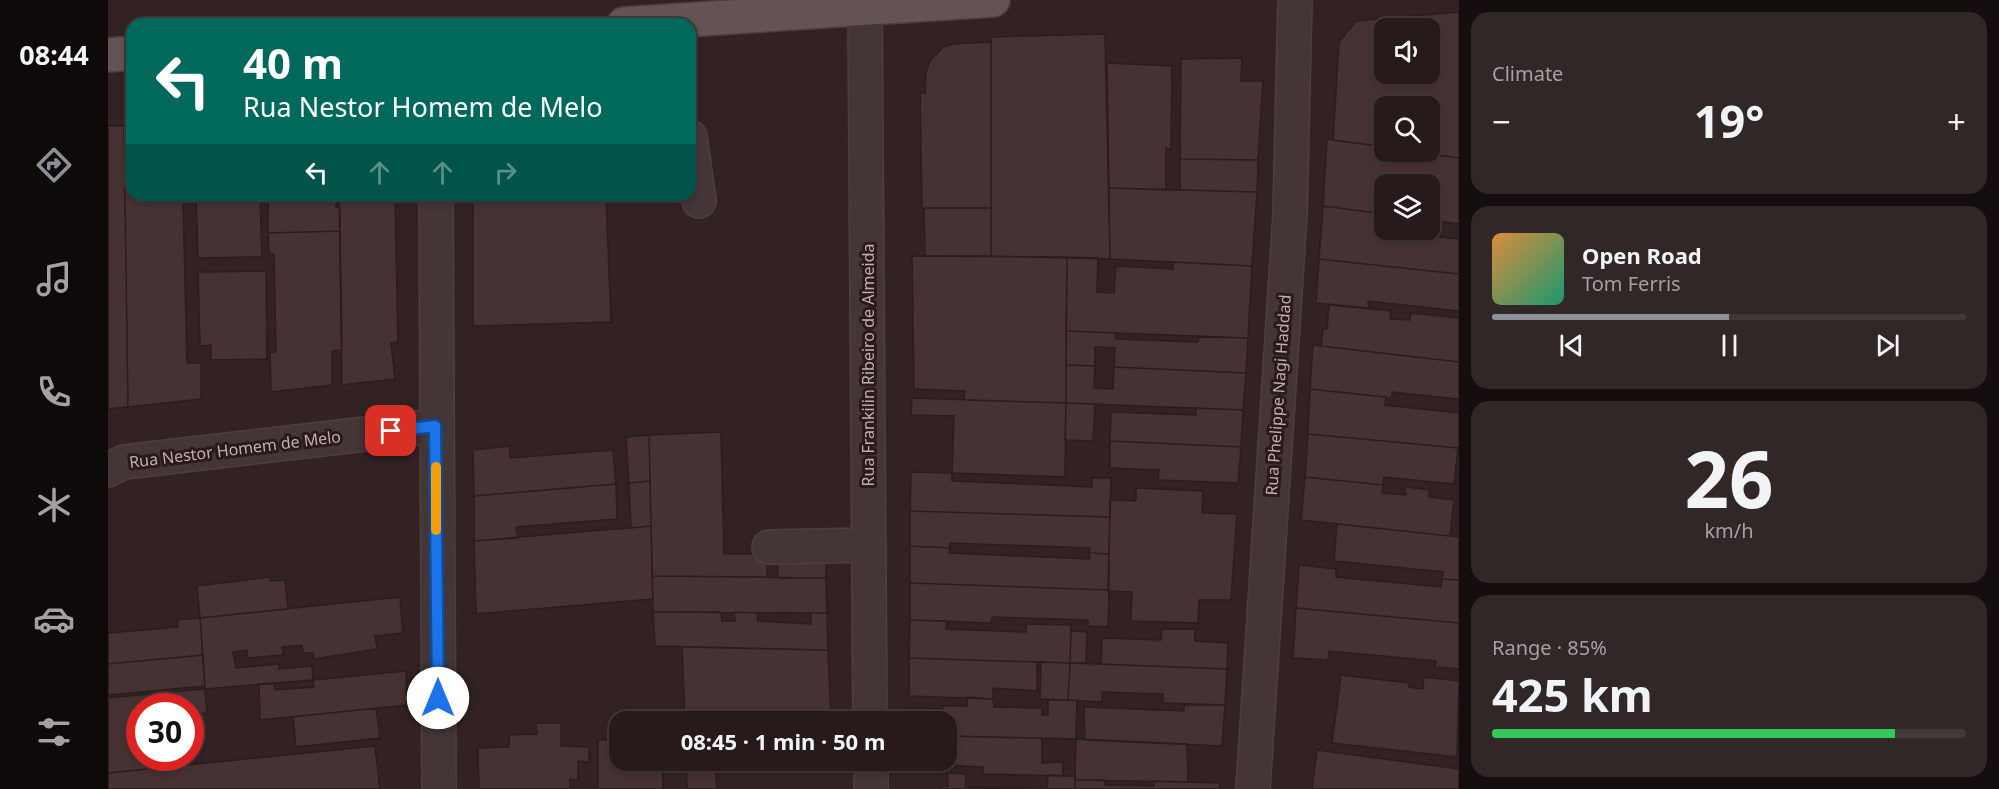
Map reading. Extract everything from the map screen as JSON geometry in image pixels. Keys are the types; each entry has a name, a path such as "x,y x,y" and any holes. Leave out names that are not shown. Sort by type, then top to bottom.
{"main road":[{"path":"696,21 993,0"},
{"path":"108,55 126,54"}],"street":[{"name":"Rua Phelippe Nagi Haddad","path":"1253,789 1290,214 1295,0"},
{"name":"Rua Frankilin Ribeiro de Almeida","path":"865,9 870,711"},
{"path":"696,180 699,201"},
{"path":"436,201 435,426 439,789"},
{"name":"Rua Nestor Homem de Melo","path":"108,470 124,462 435,426"},
{"path":"769,547 869,545"},
{"path":"871,771 871,789"}],"building":[{"path":"1459,12 1459,158 1440,155 1440,96 1374,96 1374,146 1333,140 1339,42 1356,21 1374,19 1374,84 1440,84 1440,18 1390,18"},
{"path":"1105,34 1110,259 991,256 991,37"},
{"path":"991,42 991,208 922,208 920,93 925,93 926,72 930,61 943,47 952,44"},
{"path":"1242,58 1241,81 1263,81 1258,160 1180,159 1181,59"},
{"path":"1107,63 1172,66 1171,149 1166,148 1166,190 1109,188"},
{"path":"108,126 124,126 128,407 108,409"},
{"path":"124,126 126,126 126,201 183,201 187,363 201,363 201,399 128,407"},
{"path":"1327,139 1374,146 1374,162 1440,162 1440,155 1459,158 1459,224 1440,221 1440,174 1374,174 1374,213 1323,206"},
{"path":"1180,159 1258,160 1257,192 1180,190"},
{"path":"1109,188 1257,192 1252,266 1110,259"},
{"path":"196,201 260,201 262,257 198,258"},
{"path":"268,201 336,201 336,207 340,208 340,231 268,233"},
{"path":"339,201 395,201 398,342 391,343 395,379 342,385"},
{"path":"473,201 606,201 611,322 473,326"},
{"path":"1323,206 1374,213 1374,240 1440,240 1440,237 1459,239 1459,274 1319,259"},
{"path":"924,208 991,208 991,256 925,256"},
{"path":"340,231 342,350 332,351 332,385 271,392 270,352 276,352 274,254 269,254 268,233"},
{"path":"912,256 1067,257 1066,403 964,400 965,391 914,389"},
{"path":"1067,257 1098,258 1097,292 1114,293 1116,266 1173,269 1173,262 1252,266 1248,338 1066,331"},
{"path":"1319,259 1459,274 1459,311 1368,301 1369,308 1316,303"},
{"path":"266,271 267,359 211,360 211,345 200,346 198,272"},
{"path":"1329,305 1391,311 1390,319 1410,320 1411,313 1459,318 1459,362 1321,346 1323,329 1327,329"},
{"path":"1066,331 1116,333 1116,339 1198,342 1199,337 1248,338 1246,373 1114,367 1115,348 1095,347 1095,366 1066,365"},
{"path":"1313,345 1459,362 1459,404 1458,399 1392,392 1392,398 1310,389"},
{"path":"1066,365 1095,366 1094,388 1113,389 1114,367 1246,373 1243,410 1066,403"},
{"path":"1310,389 1386,397 1385,405 1459,413 1459,448 1308,434"},
{"path":"912,398 1066,403 1065,477 952,473 954,416 911,415"},
{"path":"1066,403 1095,404 1093,441 1065,440"},
{"path":"1196,408 1243,410 1241,447 1110,441 1111,412 1196,415"},
{"path":"721,432 724,554 767,554 767,577 652,576 649,435"},
{"path":"1308,434 1458,448 1454,484 1384,477 1383,485 1305,477"},
{"path":"649,435 650,481 629,483 626,437"},
{"path":"1110,441 1241,447 1238,483 1158,480 1159,470 1110,468"},
{"path":"510,446 510,458 613,450 616,484 474,496 473,450"},
{"path":"911,472 952,473 952,481 1092,487 1092,478 1111,478 1110,517 910,511"},
{"path":"1305,477 1383,485 1382,493 1406,495 1405,487 1430,490 1429,497 1454,500 1450,536 1301,520"},
{"path":"650,481 651,526 631,528 629,483"},
{"path":"616,484 617,519 516,527 518,538 474,541 474,496"},
{"path":"1136,488 1203,491 1202,513 1237,514 1231,600 1199,600 1198,623 1131,621 1132,592 1108,591 1110,500 1136,501"},
{"path":"910,511 1110,517 1109,554 1089,553 1090,548 950,543 950,548 910,546"},
{"path":"1337,524 1459,537 1459,580 1442,579 1443,572 1334,561"},
{"path":"651,526 653,599 476,614 474,541"},
{"path":"910,546 950,548 949,553 1090,559 1089,553 1109,554 1109,590 910,583"},
{"path":"777,549 826,549 826,578 778,578"},
{"path":"1299,565 1336,569 1336,577 1441,587 1442,579 1459,580 1459,623 1296,608"},
{"path":"652,576 826,578 827,613 653,612"},
{"path":"270,577 271,581 285,580 288,609 200,618 197,586"},
{"path":"910,583 1109,590 1108,627 1088,626 1088,620 992,617 991,623 910,620"},
{"path":"400,597 403,633 375,636 377,649 314,659 313,653 303,653 302,645 282,647 283,655 248,658 247,650 233,652 236,668 279,664 279,669 312,666 313,680 205,689 200,618"},
{"path":"1296,608 1459,623 1459,669 1435,667 1436,661 1329,651 1328,660 1293,658"},
{"path":"653,612 721,612 722,621 735,621 734,612 757,613 758,621 811,624 811,613 827,613 828,650 655,646"},
{"path":"200,618 203,655 108,664 108,633 178,627 178,620"},
{"path":"910,620 947,621 946,629 1026,632 1026,624 1071,625 1070,663 909,658"},
{"path":"1162,629 1195,629 1195,641 1228,643 1227,669 1101,664 1102,638 1161,640"},
{"path":"1071,631 1087,632 1086,663 1070,663"},
{"path":"682,647 828,650 831,711 685,711"},
{"path":"203,655 205,686 108,695 108,664"},
{"path":"909,658 1037,662 1037,691 993,688 993,699 909,696"},
{"path":"1041,662 1070,663 1068,700 1040,699"},
{"path":"1070,663 1227,669 1225,705 1163,703 1163,694 1102,692 1102,702 1068,700"},
{"path":"406,671 407,705 260,720 259,684 274,683 275,690 314,687 313,680"},
{"path":"1341,675 1409,683 1409,687 1423,689 1424,677 1459,681 1457,757 1332,743"},
{"path":"205,689 207,713 204,713 204,693 162,693"},
{"path":"126,696 126,771 128,771 108,773 108,698"},
{"path":"967,697 993,699 994,707 1042,708 1042,715 1048,715 1048,700 1077,700 1076,739 957,736 957,711 909,711 909,708 943,709 942,706 967,706"},
{"path":"1184,705 1225,705 1222,746 1085,740 1084,707 1184,711"},
{"path":"376,708 380,738 296,747 293,717"},
{"path":"536,723 561,723 561,746 589,747 589,762 578,761 578,780 570,779 570,789 479,789 478,748 509,747 509,735 537,734"},
{"path":"957,736 1042,738 1042,763 1063,762 1063,776 983,774 983,767 957,766"},
{"path":"1076,739 1187,744 1188,782 1075,780"},
{"path":"598,740 609,740 609,771 663,771 663,789 598,789"},
{"path":"375,746 380,789 108,789 108,773 204,771 204,763"},
{"path":"1317,750 1459,769 1459,789 1312,789"},
{"path":"686,771 716,771 717,789 687,789"},
{"path":"947,773 966,774 966,787 1044,789 940,789 940,787 948,786"},
{"path":"1048,775 1075,776 1075,789 1047,789"},
{"path":"1075,780 1105,780 1105,785 1154,786 1154,781 1220,783 1219,789 1075,789"}],"slow traffic":[{"path":"436,467 436,530"}],"route":[{"path":"391,431 435,426 438,698"}]}
